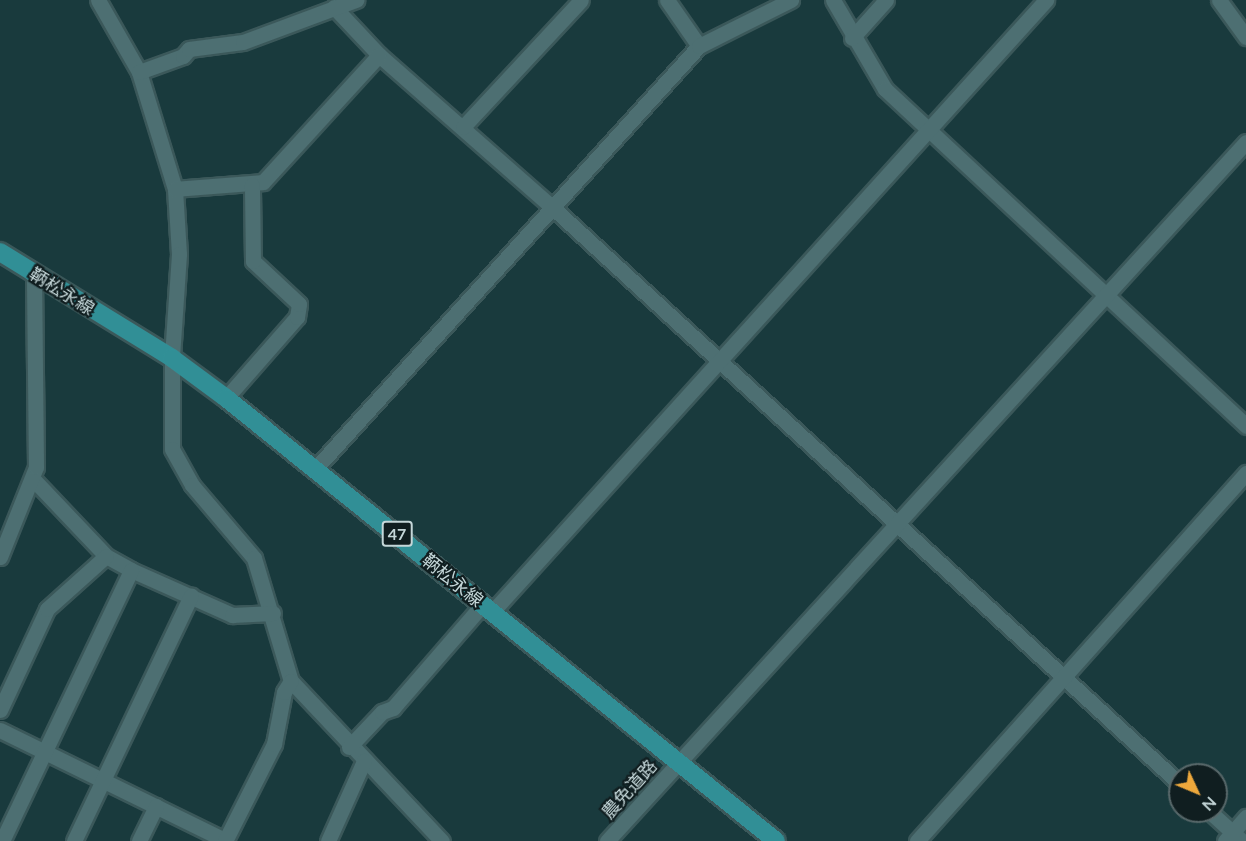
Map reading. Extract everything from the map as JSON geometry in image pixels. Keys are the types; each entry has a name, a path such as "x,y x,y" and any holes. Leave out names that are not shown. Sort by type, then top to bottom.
{"main road":[{"name":"鞆松永線","path":"0,252 171,358 226,398 776,841"}],"street":[{"path":"98,0 139,72 175,189 179,254 171,358 172,449 192,485 254,558 273,613 291,681 349,747 442,841"},
{"path":"139,72 183,56 189,49 243,42 356,0"},
{"path":"463,128 581,0"},
{"path":"667,0 699,46"},
{"path":"315,469 699,46 790,0"},
{"path":"833,0 852,38 885,89 1102,296 1246,426"},
{"path":"852,38 886,0"},
{"path":"349,747 382,712 393,708 721,361 929,133 1046,0"},
{"path":"1219,0 1246,37"},
{"path":"334,8 379,55 552,207 1168,773"},
{"path":"175,189 252,185 263,182 379,55"},
{"name":"農免道路","path":"607,841 1102,296 1246,142"},
{"path":"226,398 297,317 299,304 254,261 252,185"},
{"path":"0,557 33,479 39,441 32,346 34,275"},
{"path":"917,841 1062,675 1246,473"},
{"path":"33,479 106,556 131,570 232,615 273,613"},
{"path":"0,710 47,609 106,556"},
{"path":"2,841 131,570"},
{"path":"74,841 191,596"},
{"path":"0,730 225,841 274,744 284,692 291,681"},
{"path":"328,841 364,761"},
{"path":"139,841 156,806"},
{"path":"1220,823 1233,838 1246,817"}]}
